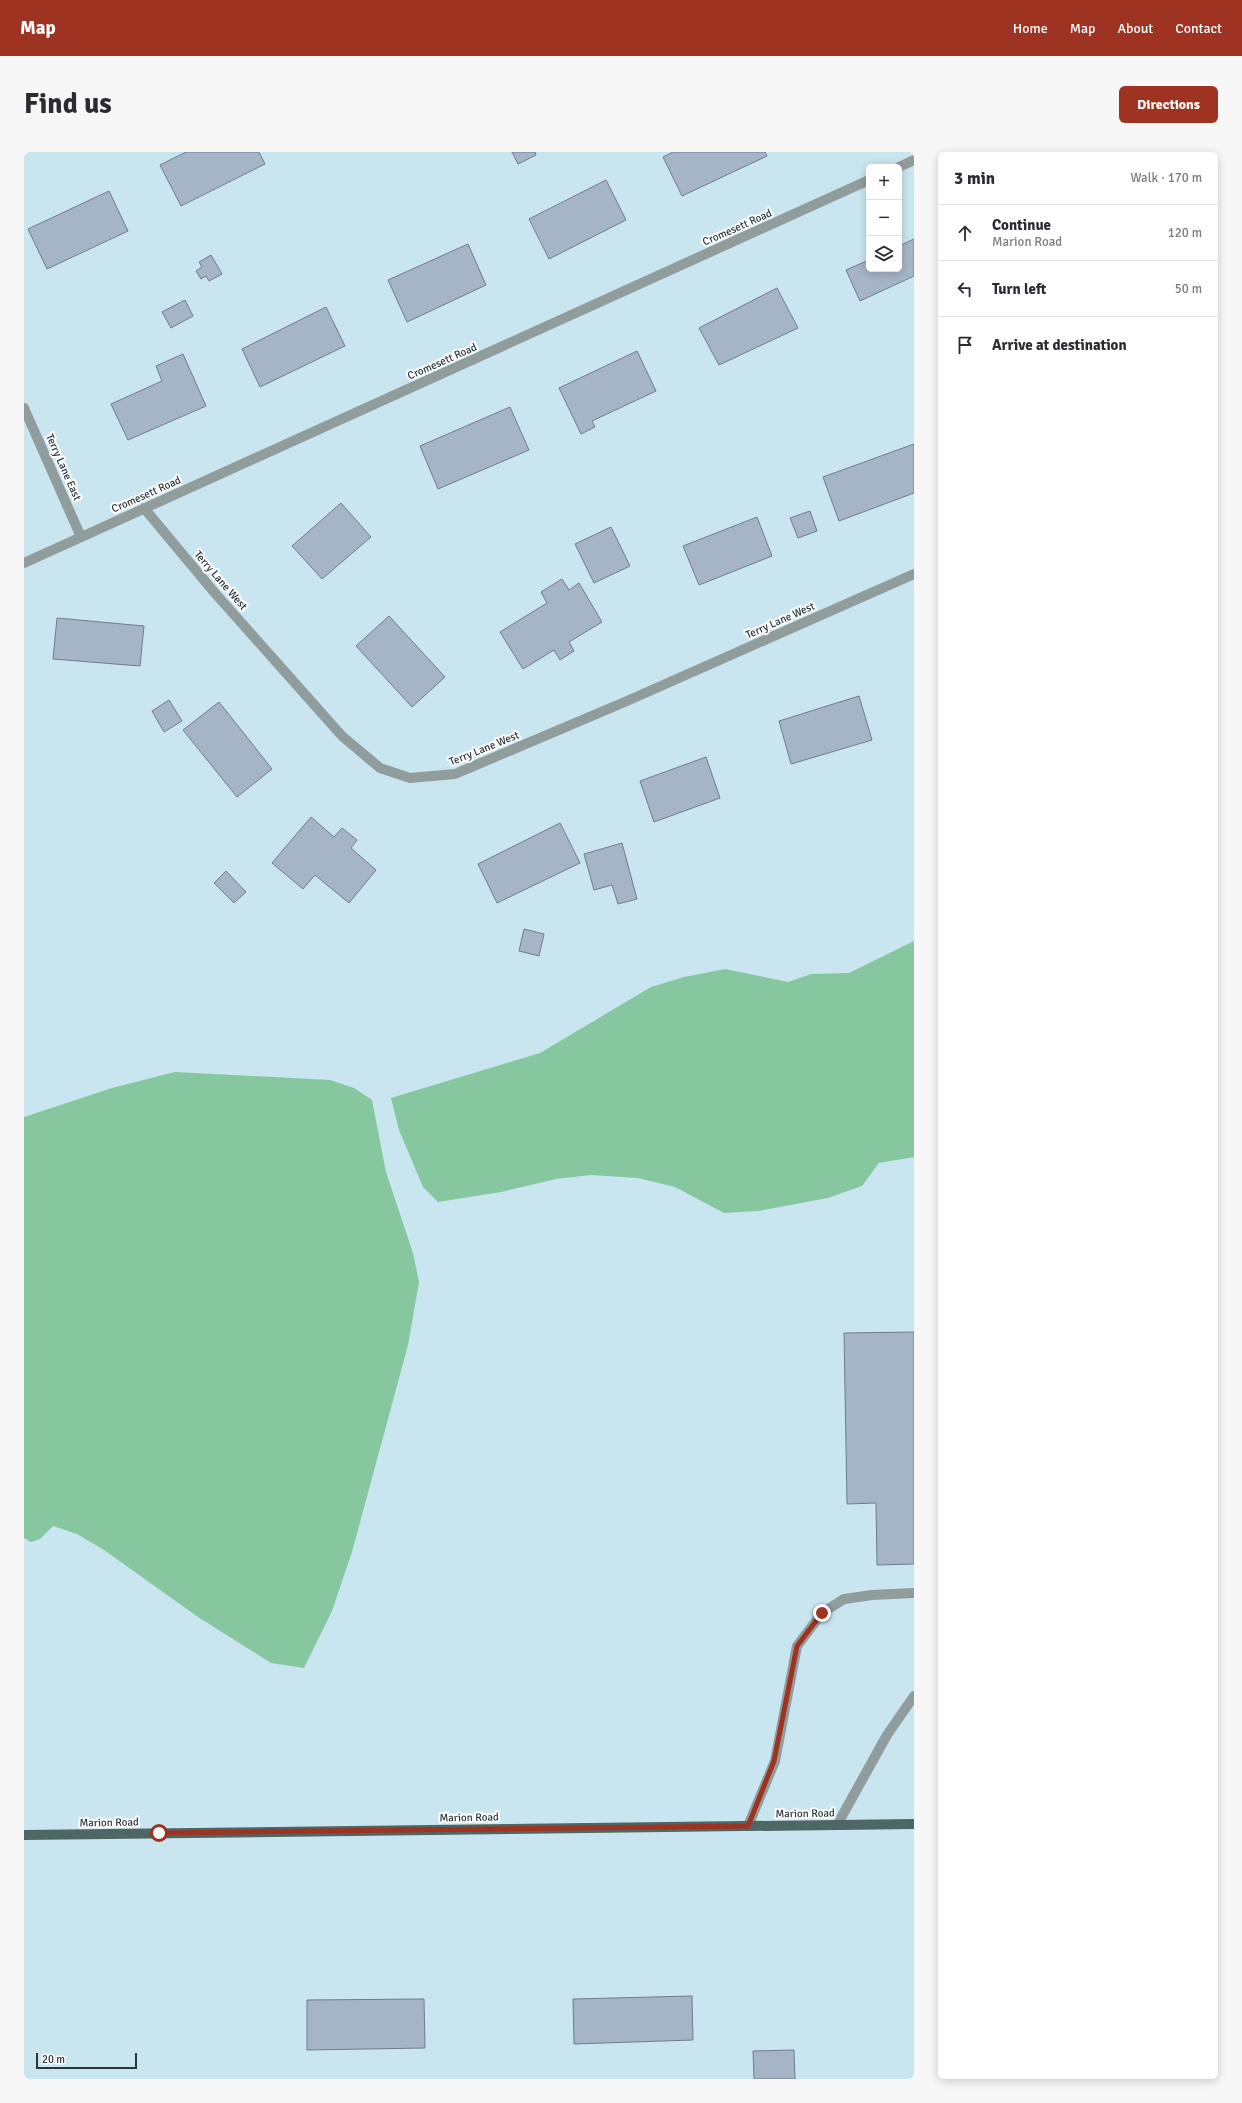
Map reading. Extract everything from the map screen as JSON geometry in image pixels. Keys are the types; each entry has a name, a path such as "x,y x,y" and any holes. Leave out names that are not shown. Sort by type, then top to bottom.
{"main road":[{"name":"Marion Road","path":"24,1835 914,1824"}],"street":[{"path":"902,166 914,160"},
{"name":"Cromesett Road","path":"24,562 866,181"},
{"name":"Terry Lane East","path":"24,408 82,537"},
{"name":"Terry Lane West","path":"144,508 214,592 342,736 380,768 410,778 455,774 627,701 914,574"},
{"path":"748,1826 774,1761 797,1646 822,1613 844,1599 872,1595 914,1593"},
{"path":"837,1825 887,1735 914,1696"}],"green space":[{"path":"914,941 914,1157 879,1163 862,1186 828,1198 758,1211 724,1213 675,1187 638,1178 591,1175 556,1179 501,1192 438,1202 423,1187 399,1130 391,1098 540,1053 651,987 684,977 725,969 788,982 811,974 849,973"},
{"path":"175,1072 330,1080 354,1088 372,1100 386,1172 413,1253 419,1282 408,1345 352,1552 332,1611 304,1668 271,1663 198,1617 104,1550 77,1534 53,1526 40,1539 31,1542 24,1538 24,1117 112,1088"}],"building":[{"path":"186,152 259,152 265,164 181,206 160,165"},
{"path":"512,152 535,152 536,155 518,164"},
{"path":"673,152 765,152 767,156 682,196 663,157"},
{"path":"606,180 626,220 549,259 529,219"},
{"path":"109,191 128,231 47,269 28,229"},
{"path":"914,239 914,276 860,301 846,270 866,261 866,272 902,272 902,245"},
{"path":"468,244 486,285 407,322 388,280"},
{"path":"211,255 222,274 209,281 206,276 201,279 196,271 202,267 199,262"},
{"path":"777,288 798,328 719,365 699,328"},
{"path":"185,300 193,316 171,328 162,312"},
{"path":"326,307 345,346 260,387 242,349"},
{"path":"637,351 656,391 592,421 595,427 581,434 559,388"},
{"path":"183,354 206,406 128,440 111,404 162,381 156,366"},
{"path":"510,407 529,450 438,489 420,446"},
{"path":"914,444 914,493 839,521 823,477"},
{"path":"341,503 371,537 322,579 292,546"},
{"path":"810,511 817,531 798,538 790,518"},
{"path":"757,517 772,556 699,585 683,546"},
{"path":"611,527 630,566 594,583 575,544"},
{"path":"562,579 569,590 579,583 602,622 569,642 574,651 560,660 554,650 523,669 500,632 547,603 541,592"},
{"path":"389,616 445,677 412,707 356,646"},
{"path":"57,618 144,626 140,666 53,659"},
{"path":"859,696 872,740 791,764 779,721"},
{"path":"169,700 182,721 164,732 152,711"},
{"path":"219,702 272,769 237,797 183,730"},
{"path":"706,757 720,798 654,822 640,781"},
{"path":"311,817 334,837 342,828 357,840 351,848 376,870 349,903 315,875 303,889 272,863"},
{"path":"560,823 580,863 497,903 478,864"},
{"path":"622,843 637,899 618,904 612,885 594,890 584,854"},
{"path":"226,871 246,892 234,903 214,883"},
{"path":"524,929 544,934 539,956 519,951"},
{"path":"914,1332 914,1564 877,1565 876,1503 847,1504 844,1333"},
{"path":"692,1996 693,2040 574,2044 573,1999"},
{"path":"424,1999 425,2048 307,2050 307,2000"},
{"path":"794,2050 795,2079 754,2079 753,2051"}],"route":[{"path":"159,1833 748,1826 774,1761 797,1646 822,1613"}]}
